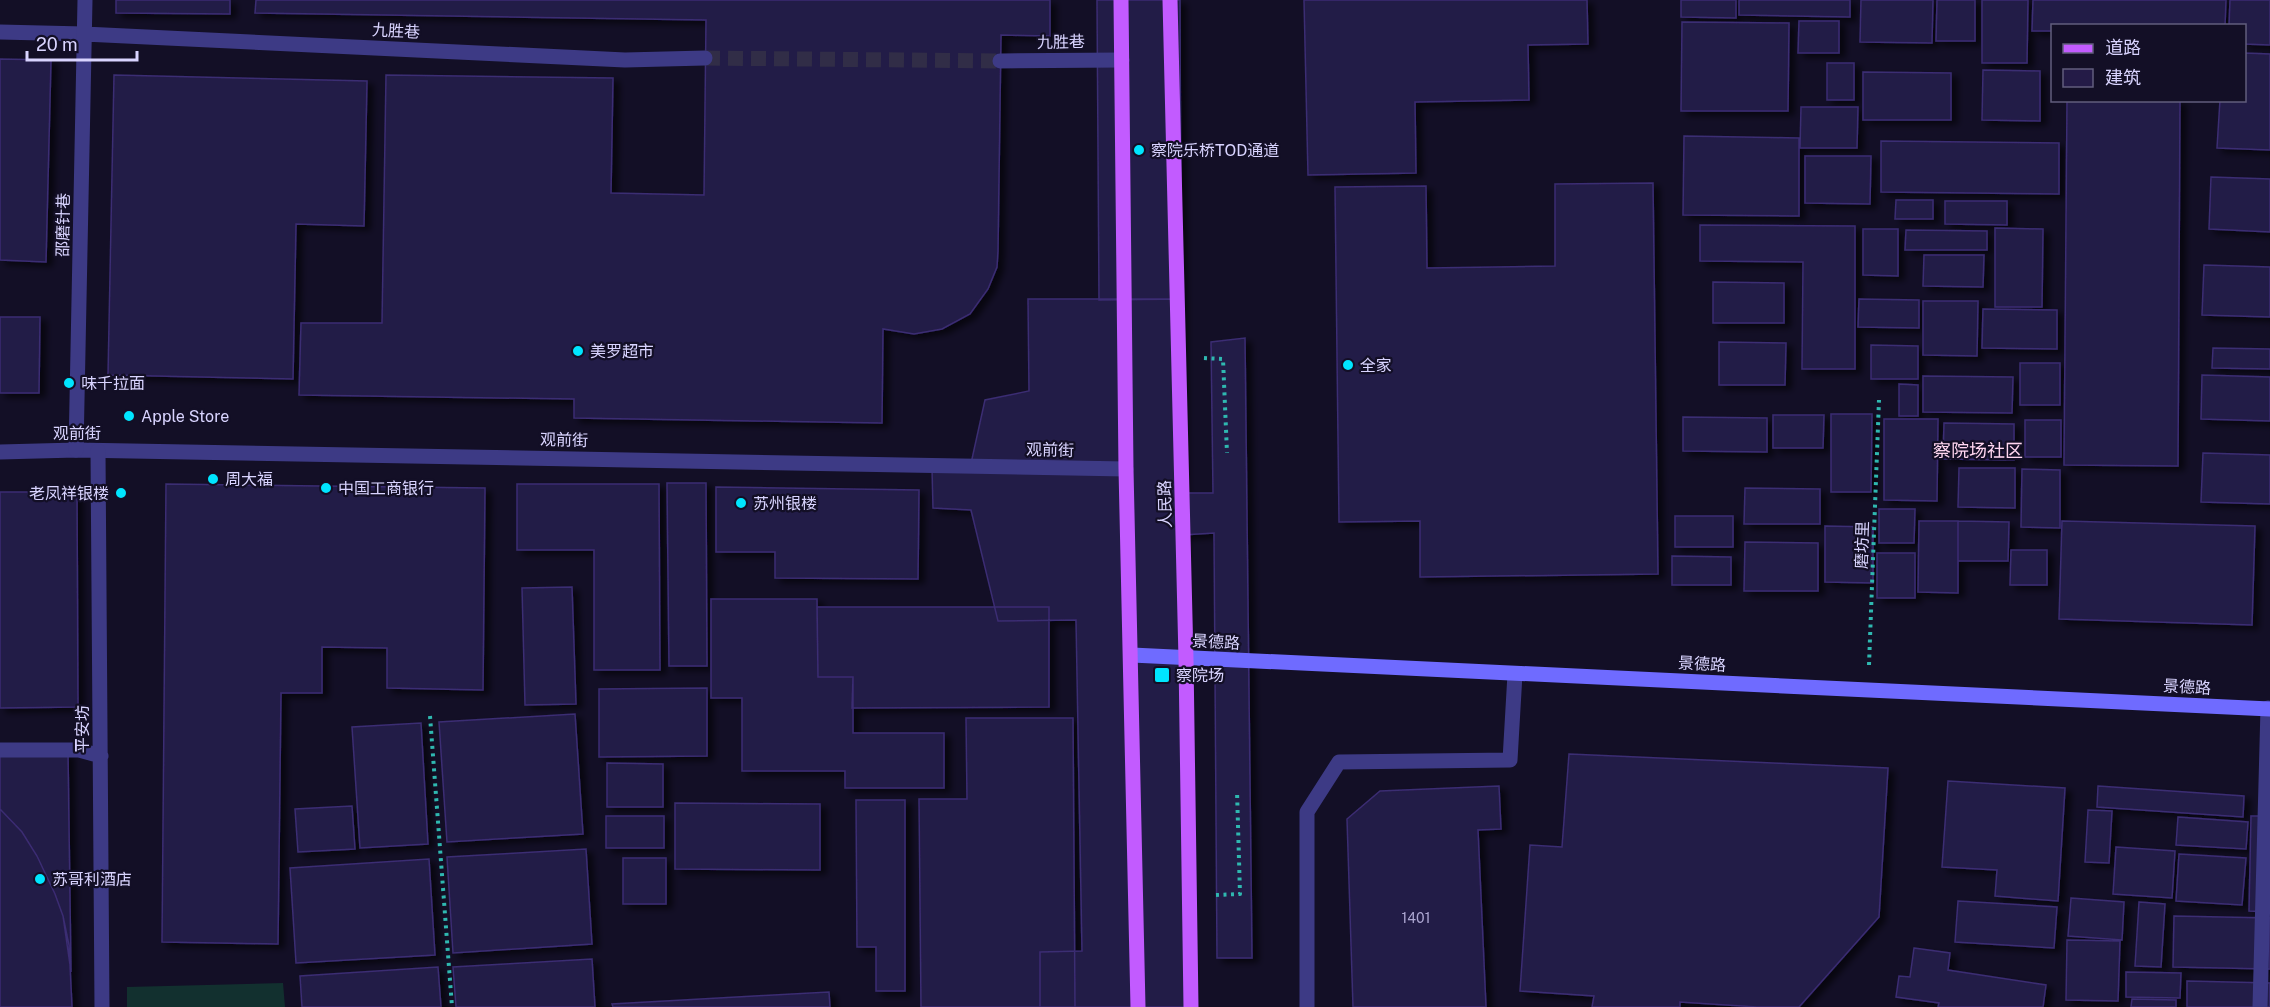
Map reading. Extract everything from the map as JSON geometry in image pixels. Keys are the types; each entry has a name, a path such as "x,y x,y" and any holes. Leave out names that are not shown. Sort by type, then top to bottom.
{"main road":[{"path":"1121,0 1126,470 1132,655 1138,1007"},
{"name":"人民路","path":"1170,0 1186,659 1191,1007"},
{"name":"景德路","path":"1132,655 2269,708"}],"street":[{"name":"邵磨针巷","path":"76,450 85,0"},
{"name":"九胜巷","path":"0,32 84,33 625,60 705,58"},
{"name":"九胜巷","path":"1000,61 1122,60"},
{"name":"观前街","path":"0,452 76,450 1126,470"},
{"name":"平安坊","path":"98,451 102,1007"},
{"path":"1307,1007 1307,812 1339,762 1510,760 1515,674"},
{"path":"2260,1007 2269,708"},
{"path":"0,750 79,750 100,756"}],"path":[{"path":"1223,359 1227,453"},
{"name":"磨坊里","path":"1868,690 1879,400"},
{"path":"430,716 452,1007"},
{"path":"1237,791 1240,894"}],"green space":[{"path":"283,983 285,1007 127,1007 127,987"}],"building":[{"path":"116,0 230,0 230,14 116,13"},
{"path":"256,0 1050,0 1050,36 1001,35 997,267 988,289 970,314 942,329 914,334 883,329 882,423 574,418 574,399 299,395 301,323 382,323 386,75 613,78 611,193 704,195 706,20 255,13"},
{"name":"察院乐桥TOD通道","path":"1097,0 1180,0 1181,299 1099,300"},
{"path":"1304,0 1587,0 1588,44 1528,45 1529,100 1415,102 1416,173 1308,175"},
{"path":"1681,0 1736,0 1736,18 1681,17"},
{"path":"1739,0 1850,0 1850,17 1739,15"},
{"path":"1861,0 1933,0 1932,43 1860,42"},
{"path":"1937,0 1975,0 1975,41 1936,41"},
{"path":"1982,0 2028,0 2027,63 1982,63"},
{"path":"2033,0 2226,0 2225,24 2051,24 2051,31 2032,31"},
{"path":"2230,0 2270,0 2270,45 2246,44 2246,24 2229,24"},
{"path":"1799,21 1839,21 1839,53 1798,53"},
{"path":"1682,22 1789,23 1788,111 1681,111"},
{"path":"2246,53 2270,54 2270,150 2217,148 2220,102 2246,102"},
{"path":"0,59 51,60 46,262 0,260"},
{"path":"1827,63 1854,63 1854,100 1827,100"},
{"path":"1983,70 2040,71 2040,121 1982,120"},
{"path":"1863,72 1951,73 1951,120 1863,120"},
{"path":"114,75 367,81 364,226 296,224 293,379 108,375"},
{"path":"2067,102 2180,102 2178,466 2064,465"},
{"path":"1801,107 1858,107 1857,148 1800,148"},
{"path":"1684,136 1799,138 1799,216 1683,215"},
{"path":"1881,141 2059,143 2059,194 1881,192"},
{"path":"1805,156 1871,156 1870,204 1805,203"},
{"path":"2211,177 2270,179 2270,232 2209,229"},
{"path":"1653,183 1658,574 1420,577 1420,521 1339,522 1335,187 1426,186 1427,268 1555,266 1555,184"},
{"path":"1896,200 1933,200 1933,219 1895,219"},
{"path":"1945,201 2007,201 2007,225 1945,224"},
{"path":"1700,225 1855,226 1855,369 1802,369 1803,262 1700,261"},
{"path":"1995,228 2043,229 2042,307 1995,307"},
{"path":"1863,229 1898,229 1898,276 1863,275"},
{"path":"1906,230 1987,231 1987,250 1905,250"},
{"path":"1924,255 1984,255 1983,287 1923,286"},
{"path":"2204,265 2270,267 2270,317 2202,315"},
{"path":"1713,282 1784,283 1784,323 1713,323"},
{"name":"察院场","path":"1028,299 1181,299 1182,493 1213,493 1211,342 1245,338 1252,958 1217,958 1214,533 1182,535 1187,1007 1040,1007 1040,952 1082,951 1076,620 998,621 971,510 933,508 932,469 970,468 985,400 1029,391"},
{"path":"1859,299 1919,300 1919,328 1858,327"},
{"path":"1923,301 1978,301 1977,356 1923,355"},
{"path":"1983,309 2057,310 2057,349 1982,348"},
{"path":"0,317 40,317 39,393 0,393"},
{"path":"1719,342 1786,343 1785,385 1719,385"},
{"path":"1871,345 1918,346 1918,379 1871,379"},
{"path":"2213,348 2270,349 2270,369 2212,368"},
{"path":"2020,363 2060,363 2060,405 2020,405"},
{"path":"2202,375 2270,377 2270,421 2201,419"},
{"path":"1923,376 2013,377 2012,413 1923,412"},
{"path":"1899,384 1918,385 1918,416 1899,416"},
{"path":"1831,414 1872,414 1871,492 1831,492"},
{"path":"1773,415 1824,415 1823,448 1773,448"},
{"path":"1683,417 1767,418 1767,452 1683,451"},
{"path":"1884,419 1938,419 1937,501 1884,500"},
{"path":"2025,420 2061,420 2061,457 2025,457"},
{"path":"1944,423 2014,424 2014,460 1943,459"},
{"path":"2203,453 2270,455 2270,504 2201,502"},
{"path":"1959,468 2015,468 2015,508 1958,507"},
{"path":"2022,469 2060,470 2060,528 2021,527"},
{"path":"667,483 706,483 707,666 669,666"},
{"path":"166,484 485,488 483,690 387,688 387,648 322,647 322,693 281,693 278,944 162,942"},
{"path":"517,484 659,484 660,670 594,670 594,550 517,550"},
{"path":"716,487 919,490 918,579 775,578 775,552 716,552"},
{"path":"1745,488 1820,489 1820,524 1744,524"},
{"path":"0,492 77,492 78,707 0,708"},
{"path":"1879,509 1915,509 1914,543 1879,543"},
{"path":"1675,516 1733,516 1733,547 1675,547"},
{"path":"1919,521 1958,521 1958,593 1918,592"},
{"path":"1958,521 2009,522 2008,561 1958,561"},
{"path":"2062,521 2255,526 2252,625 2059,619"},
{"path":"1825,526 1873,527 1873,583 1825,582"},
{"path":"1745,542 1818,543 1818,591 1744,591"},
{"path":"2011,550 2047,550 2047,585 2010,585"},
{"path":"1877,553 1915,553 1915,598 1877,598"},
{"path":"1672,556 1731,557 1731,585 1672,585"},
{"path":"572,587 576,704 525,705 522,588"},
{"path":"711,599 817,599 818,677 853,677 853,733 944,733 944,788 845,788 845,771 742,771 742,698 711,698"},
{"path":"817,607 1049,607 1049,707 852,708 853,677 818,677"},
{"path":"707,688 707,756 599,757 599,689"},
{"path":"575,714 583,834 447,842 439,722"},
{"path":"966,718 1073,718 1075,1007 921,1007 919,799 967,799"},
{"path":"421,723 428,844 360,848 352,727"},
{"path":"0,752 68,752 71,972 63,916 55,894 37,856 22,832 0,809"},
{"path":"1569,754 1888,768 1879,917 1799,1007 1680,1002 1680,1007 1592,1007 1594,996 1520,991 1530,845 1562,847"},
{"path":"607,763 663,764 663,807 607,807"},
{"path":"1948,781 2065,788 2058,901 1995,896 1997,870 1942,867"},
{"path":"1499,786 1501,829 1478,830 1486,1007 1353,1007 1347,819 1380,791"},
{"path":"2098,786 2244,796 2243,817 2097,807"},
{"path":"856,800 905,800 905,991 876,991 876,947 857,947"},
{"path":"675,803 820,804 820,870 675,869"},
{"path":"352,806 355,849 298,852 295,809"},
{"path":"0,809 22,832 37,856 63,916 69,945 72,1007 0,1007"},
{"path":"2088,810 2112,811 2109,863 2085,862"},
{"path":"606,816 664,816 664,848 606,848"},
{"path":"2251,816 2270,816 2270,912 2249,911"},
{"path":"2178,817 2248,822 2246,849 2176,845"},
{"path":"2116,847 2175,851 2172,898 2113,894"},
{"path":"586,849 592,944 453,953 447,857"},
{"path":"2179,854 2246,858 2242,905 2176,901"},
{"path":"623,858 666,858 666,904 623,904"},
{"path":"429,859 435,955 296,963 290,868"},
{"path":"2071,898 2124,902 2122,940 2068,936"},
{"path":"1958,901 2057,907 2054,948 1955,942"},
{"path":"2139,902 2165,904 2161,967 2135,966"},
{"path":"2174,916 2270,918 2270,969 2173,967"},
{"path":"2067,940 2120,941 2118,1001 2066,1000"},
{"path":"1914,948 1950,953 1948,970 2046,985 2043,1007 1938,1007 1939,1003 1896,997 1899,976 1910,977"},
{"path":"592,959 595,1007 456,1007 453,967"},
{"path":"438,967 441,1007 302,1007 300,976"},
{"path":"2126,972 2181,973 2180,998 2126,997"},
{"path":"2187,981 2270,983 2270,1007 2187,1007"},
{"path":"829,992 830,1007 613,1007 612,1004"},
{"path":"2132,999 2176,1000 2176,1007 2131,1007"}],"tunnel":[{"path":"705,58 1000,61"}],"place":[{"name":"察院乐桥TOD通道","path":"1139,150"},
{"name":"美罗超市","path":"578,351"},
{"name":"全家","path":"1348,365"},
{"name":"味千拉面","path":"69,383"},
{"name":"Apple Store","path":"129,416"},
{"name":"周大福","path":"213,479"},
{"name":"中国工商银行","path":"326,488"},
{"name":"老凤祥银楼","path":"121,493"},
{"name":"苏州银楼","path":"741,503"},
{"name":"察院场","path":"1162,675"},
{"name":"苏哥利酒店","path":"40,879"}],"district":[{"name":"察院场社区","path":"1978,450"}]}
